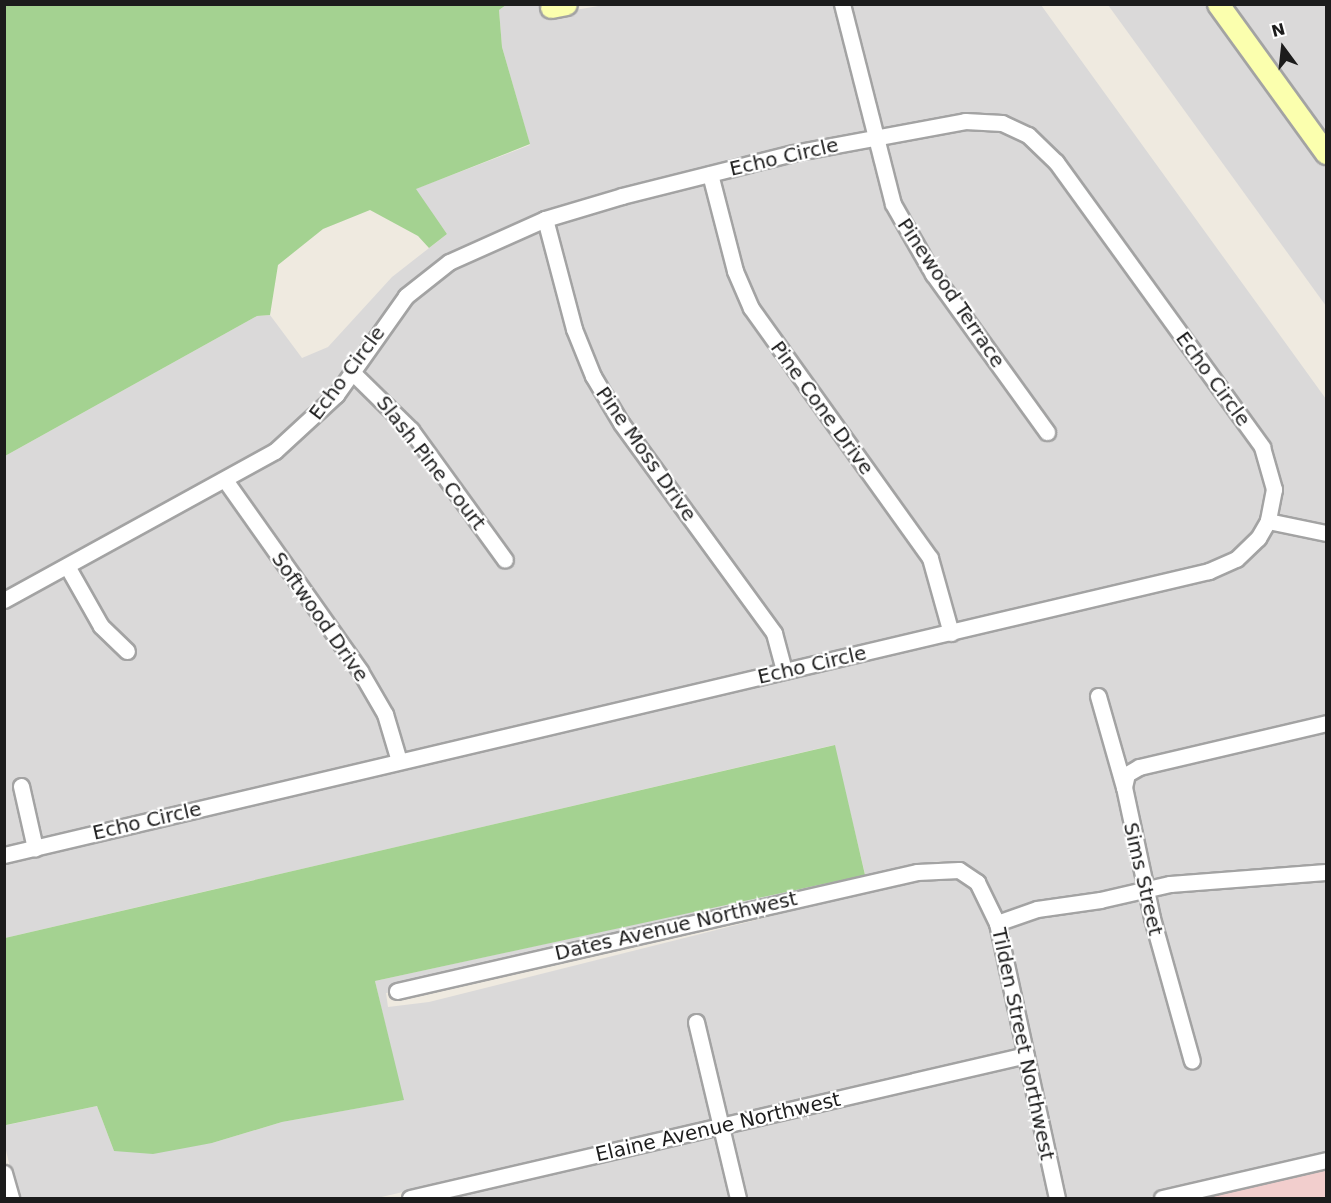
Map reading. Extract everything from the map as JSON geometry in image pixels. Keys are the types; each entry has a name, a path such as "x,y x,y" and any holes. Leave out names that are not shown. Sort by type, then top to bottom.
{"street":[{"name":"Pinewood Terrace","path":"842,4 892,204 907,233 1047,432"},
{"path":"1218,4 1326,153"},
{"name":"Echo Circle","path":"4,600 225,480 298,434 336,395 397,306 430,275 545,219 710,174 874,137 984,120 1002,123 1042,145 1262,447 1274,489 1268,521 1258,538 1222,567 951,633 4,855"},
{"name":"Pine Cone Drive","path":"710,174 735,270 751,308 930,558 951,633"},
{"name":"Pine Moss Drive","path":"545,219 574,329 593,376 621,423 774,633 784,671"},
{"name":"Slash Pine Court","path":"352,372 411,430 505,560"},
{"name":"Softwood Drive","path":"225,480 366,680 385,714 399,761"},
{"path":"1268,521 1326,533"},
{"path":"67,566 101,626 127,651"},
{"name":"Sims Street","path":"1098,696 1124,788 1144,888 1192,1061"},
{"path":"1124,788 1127,774 1139,767 1326,723"},
{"path":"21,786 35,848"},
{"name":"Tilden Street Northwest","path":"956,869 977,882 997,923 1057,1198"},
{"name":"Dates Avenue Northwest","path":"397,992 747,909 917,872 956,869"},
{"path":"997,923 1037,909 1100,900 1144,888 1326,872"},
{"path":"696,1022 738,1198"},
{"name":"Elaine Avenue Northwest","path":"416,1198 1026,1055"},
{"path":"1162,1198 1326,1160"}],"shaded area":[{"path":"610,4 835,5 867,132 791,146 570,203 537,213 446,256 402,290 331,390 272,445 5,592 5,456 257,316 270,315 302,358 328,347 392,277 447,234 415,189 530,145 502,47 499,10 506,5 544,5 546,15"},
{"path":"848,5 1041,5 1326,399 1326,526 1277,516 1280,488 1267,443 1046,140 1004,116 983,113 879,129"},
{"path":"1108,5 1209,5 1326,165 1326,306"},
{"path":"1226,5 1326,5 1326,142"},
{"path":"966,128 1001,130 1025,141 1052,167 1257,451 1268,488 1262,518 1253,534 1232,552 1207,564 955,625 935,554 757,304 741,268 718,179 870,146 887,206 902,237 1047,441 1056,433 938,270 898,202 882,143"},
{"path":"706,182 729,272 925,561 943,628 789,663 778,628 626,419 599,373 580,327 552,224"},
{"path":"541,228 568,331 768,636 776,666 403,753 235,483 302,440 353,382 406,434 504,570 514,562 415,425 361,371 411,301 452,269"},
{"path":"223,489 355,675 379,717 391,756 39,839 26,778 14,780 27,842 5,848 4,608 65,576 96,630 129,661 136,650 106,621 76,570"},
{"path":"1271,529 1326,540 1326,715 1137,760 1125,767 1102,687 1090,690 1118,788 1137,883 1098,893 1036,902 1000,915 983,879 973,870 951,861 932,862 426,987 386,993 388,1007 429,1002 919,879 958,877 973,887 991,926 1018,1049 726,1118 700,1014 689,1017 714,1121 377,1198 17,1198 5,1146 4,1120 7,1125 97,1106 114,1151 212,1143 282,1122 403,1100 375,981 865,874 834,745 5,938 5,863 1210,578 1247,559"},
{"path":"1326,730 1326,865 1149,880 1131,788 1133,779 1141,774"},
{"path":"1326,880 1326,1153 1179,1185 1148,1198 1063,1198 1005,928 1039,916 1101,908 1140,897 1188,1070 1200,1066 1152,894"},
{"path":"1021,1064 1050,1198 744,1198 729,1133"},
{"path":"717,1135 732,1198 442,1198"},
{"path":"1326,1168 1326,1198 1187,1198 1277,1180"}],"green space":[{"path":"5,4 506,5 499,10 502,47 530,144 416,189 447,234 429,248 418,236 370,210 323,229 278,265 270,315 257,316 5,456"},
{"path":"835,745 865,875 375,981 404,1100 282,1122 212,1143 153,1154 114,1151 97,1106 6,1125 5,938"}]}
